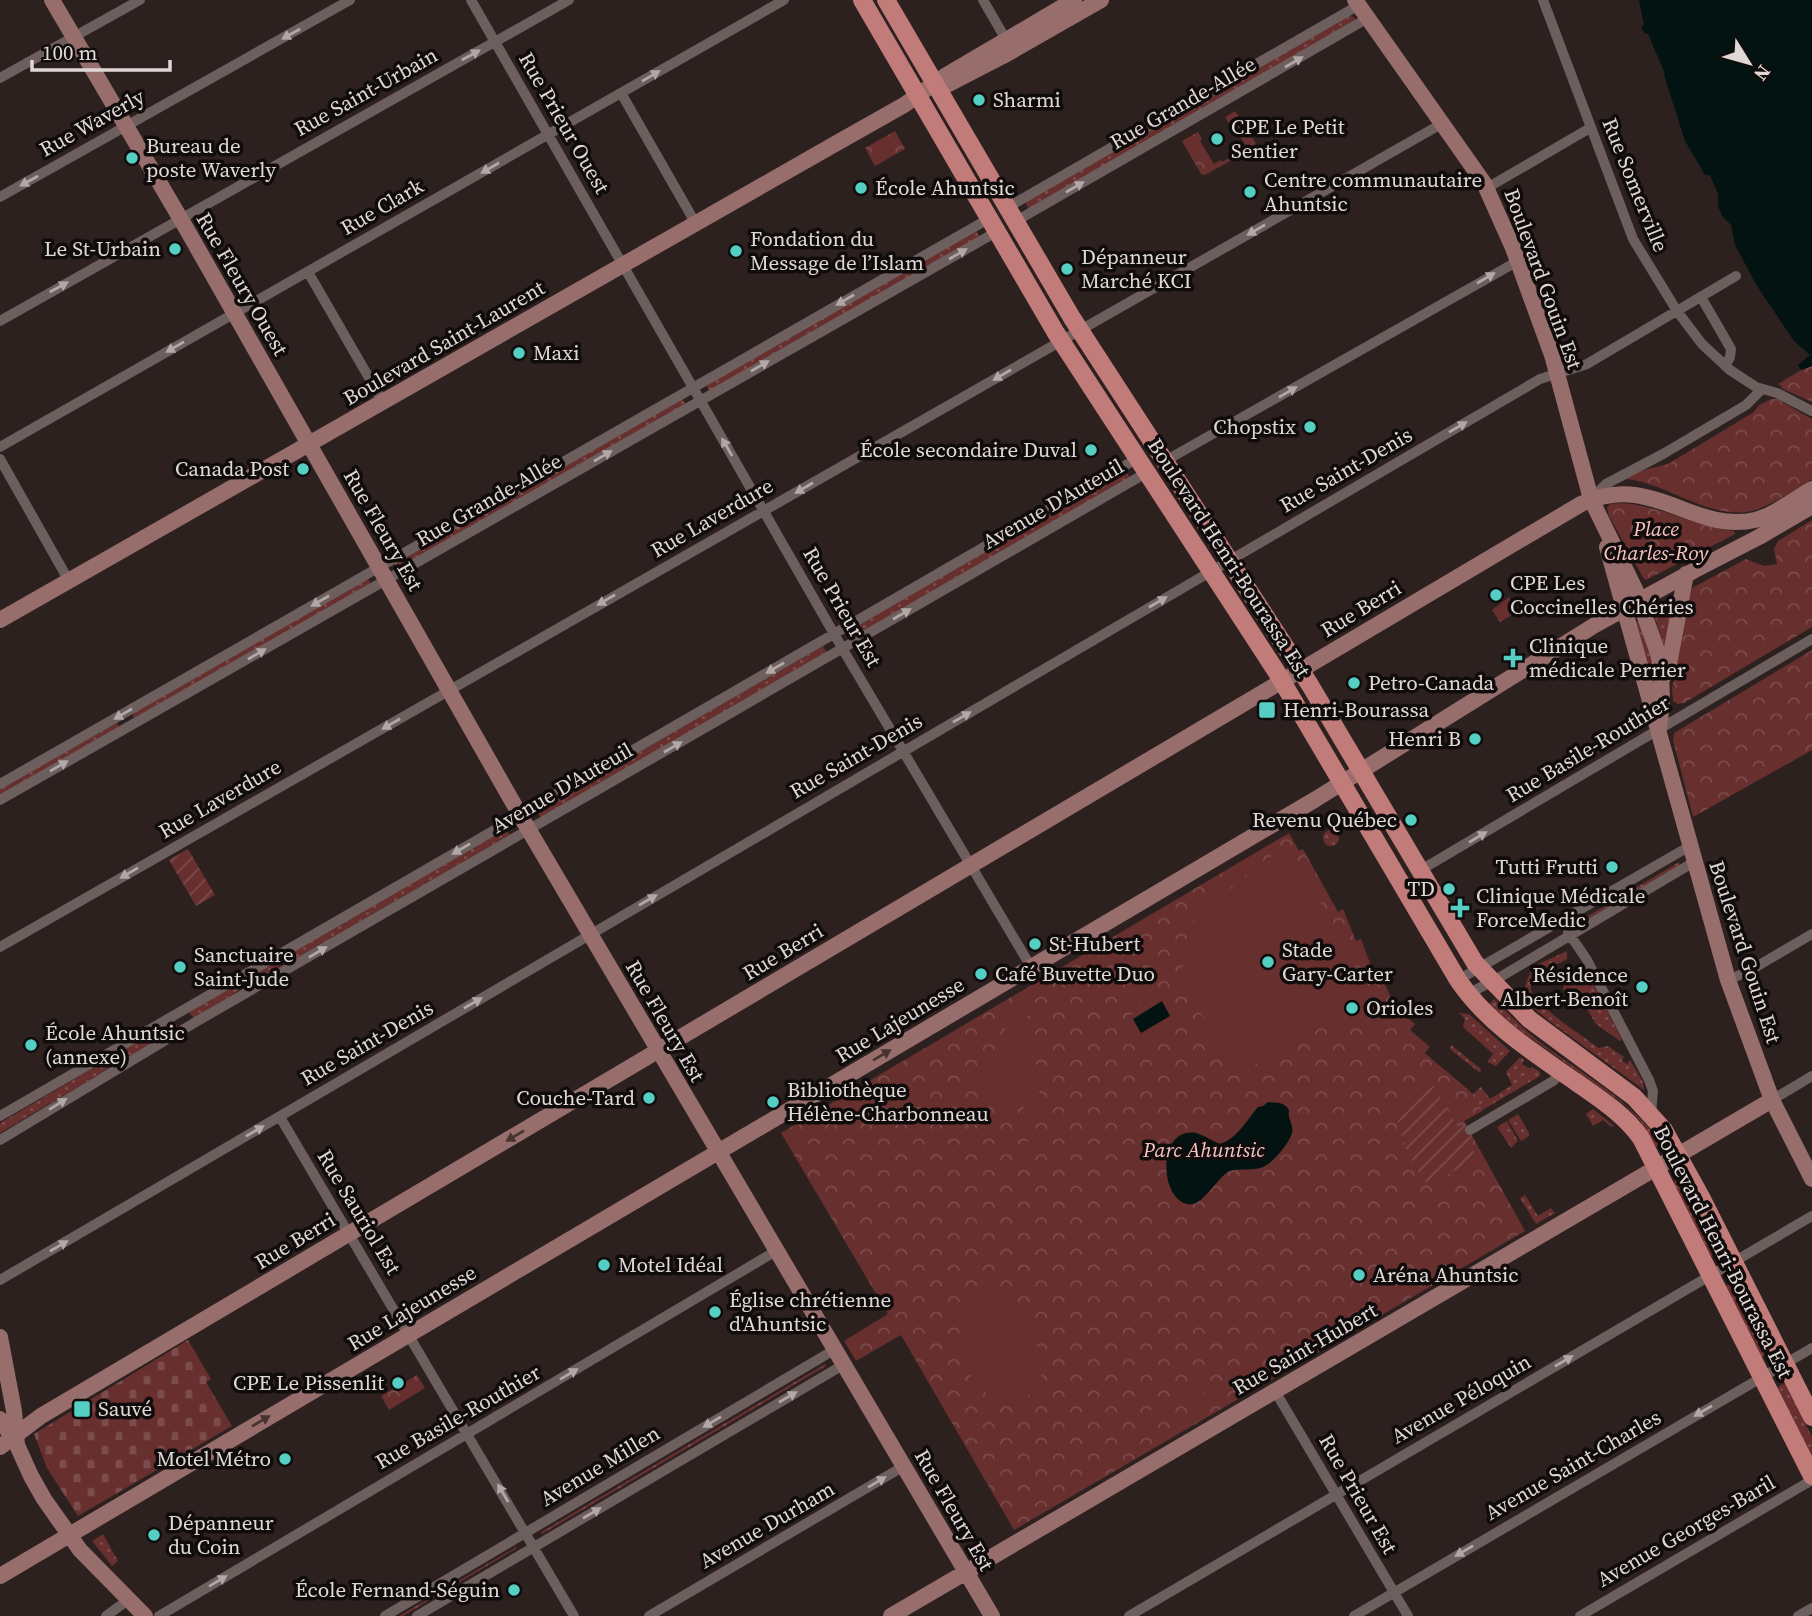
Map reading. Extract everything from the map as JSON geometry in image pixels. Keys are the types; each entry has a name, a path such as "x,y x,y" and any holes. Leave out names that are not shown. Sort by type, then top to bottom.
{"main road":[{"name":"Rue Fleury Ouest","path":"52,0 309,444"},
{"name":"Boulevard Henri-Bourassa Est","path":"862,0 914,98 994,224 1061,341 1282,681 1463,987 1504,1031 1611,1107 1628,1121 1641,1138 1812,1478"},
{"name":"Boulevard Henri-Bourassa Est","path":"886,0 1080,330 1301,670 1419,872 1479,968 1535,1024 1622,1088 1664,1130 1812,1417"},
{"name":"Boulevard Saint-Laurent","path":"1009,45 1074,0"},
{"name":"Boulevard Saint-Laurent","path":"0,620 914,98 1009,45 1101,0"},
{"name":"Boulevard Gouin Est","path":"1361,8 1487,188 1518,261 1558,373 1591,499 1640,600 1660,657 1662,702 1659,729"},
{"name":"Rue Fleury Est","path":"309,444 528,830 992,1616"},
{"path":"1781,516 1812,489"},
{"name":"Rue Berri","path":"11,1441 41,1416 1591,499 1610,493 1636,494 1730,521 1781,516"},
{"path":"1781,516 1812,506"},
{"name":"Rue Lajeunesse","path":"0,1576 1342,783 1589,629 1686,575 1781,516"},
{"name":"Boulevard Gouin Est","path":"1601,524 1728,980 1772,1100 1812,1179"},
{"path":"1662,681 1669,664 1686,575"},
{"name":"Rue Saint-Hubert","path":"891,1616 1772,1100"},
{"path":"0,1337 11,1441"},
{"path":"0,1419 40,1492 69,1534 90,1561 145,1616"}],"street":[{"path":"0,78 140,0"},
{"name":"Rue Waverly","path":"0,197 350,0"},
{"name":"Rue Prieur Ouest","path":"471,0 623,265"},
{"name":"Rue Saint-Urbain","path":"0,321 569,0"},
{"name":"Rue Clark","path":"0,447 784,0"},
{"path":"983,0 1009,45"},
{"name":"Rue Somerville","path":"1543,0 1633,239 1677,311 1697,338 1744,380 1812,411"},
{"name":"Rue Grande-Allée","path":"1012,214 1361,8"},
{"name":"Rue Grande-Allée","path":"1012,214 1361,8"},
{"path":"621,93 696,224"},
{"name":"Rue Laverdure","path":"0,947 1443,122"},
{"path":"1487,188 1590,128"},
{"name":"Rue Grande-Allée","path":"0,800 693,387 994,224"},
{"name":"Rue Grande-Allée","path":"0,784 701,400 994,224"},
{"path":"1165,461 1518,261"},
{"name":"Rue Prieur Est","path":"623,265 834,633 1031,967"},
{"path":"308,272 383,402"},
{"name":"Rue Saint-Denis","path":"0,1280 1540,379 1587,364 1736,276"},
{"path":"1701,297 1730,346 1731,355 1726,366"},
{"name":"Rue Berri","path":"1591,499 1605,484 1664,454 1746,405 1757,397 1762,389"},
{"path":"0,459 69,581"},
{"name":"Avenue D'Auteuil","path":"0,1116 834,633 1142,466"},
{"name":"Avenue D'Auteuil","path":"0,1140 181,1030 843,648 1142,466"},
{"name":"Rue Basile-Routhier","path":"1419,872 1812,639"},
{"path":"1463,987 1479,968 1690,846"},
{"path":"1463,987 1491,982 1694,862"},
{"name":"Boulevard Henri-Bourassa Est","path":"1561,921 1587,960 1649,1080 1653,1091 1651,1115"},
{"path":"1728,980 1749,971 1812,934"},
{"path":"1470,1130 1553,1081 1562,1072"},
{"name":"Rue Saint-Hubert","path":"1772,1100 1812,1076"},
{"name":"Rue Sauriol Est","path":"280,1116 574,1616"},
{"name":"Avenue Péloquin","path":"1129,1616 1812,1216"},
{"name":"Rue Basile-Routhier","path":"159,1616 776,1251"},
{"name":"Avenue Saint-Charles","path":"1354,1616 1812,1348"},
{"name":"Avenue Millen","path":"385,1616 834,1350"},
{"name":"Avenue Millen","path":"417,1616 843,1365"},
{"name":"Rue Prieur Est","path":"1276,1391 1408,1616"},
{"name":"Avenue Durham","path":"649,1616 904,1466"},
{"name":"Avenue Georges-Baril","path":"1580,1616 1812,1478"},
{"path":"106,1616 128,1600"},
{"path":"1798,1616 1812,1608"}],"green space":[{"path":"1349,16 1356,20 1029,209 1025,202"},
{"path":"1235,111 1245,125 1241,127 1244,133 1249,131 1257,146 1205,175 1201,174 1182,141 1198,132 1202,139 1200,141 1214,164 1247,148 1225,117"},
{"path":"895,131 905,149 875,166 865,148"},
{"path":"976,230 980,237 709,391 706,384"},
{"path":"1812,366 1812,402 1781,388 1778,384 1801,370"},
{"path":"682,398 686,405 398,569 394,563"},
{"path":"1771,399 1777,399 1812,419 1812,479 1777,500 1755,510 1739,513 1723,511 1658,487 1626,479 1640,471 1668,464"},
{"path":"1126,470 1130,478 852,638 847,631"},
{"name":"Place Charles-Roy","path":"1610,504 1639,505 1704,525 1734,531 1735,534 1646,580 1609,516 1607,508"},
{"path":"1812,520 1812,627 1684,703 1673,701 1672,689 1692,588 1746,559 1764,566 1777,564 1774,549 1778,541"},
{"path":"368,578 371,584 134,718 133,713"},
{"path":"1509,597 1517,612 1500,622 1492,610"},
{"path":"1673,597 1676,598 1667,645 1664,646 1653,612"},
{"path":"1643,619 1656,660 1654,701 1636,622"},
{"path":"823,646 827,653 541,818 537,811"},
{"path":"1812,650 1812,750 1693,817 1673,740 1674,733"},
{"path":"117,723 119,727 0,796 0,789"},
{"path":"506,829 510,835 258,980 255,977 256,973"},
{"path":"1331,830 1337,832 1337,844 1331,846 1325,844 1323,838 1325,832"},
{"name":"Parc Ahuntsic","path":"1289,833 1299,851 1303,849 1338,912 1343,909 1356,941 1361,939 1373,971 1379,969 1394,1006 1415,1024 1410,1030 1430,1047 1425,1053 1473,1095 1482,1111 1464,1121 1525,1231 1293,1367 1287,1367 1288,1370 1014,1530 901,1335 856,1361 844,1341 888,1314 781,1133"},
{"name":"Stade Gary-Carter","path":"1286,848 1354,957 1351,959 1363,978 1362,984 1374,987 1368,1011 1327,1022 1297,1037 1286,1052 1232,1076 1204,1031 1210,1027 1186,985 1183,962 1186,939 1196,918 1211,901 1248,879 1245,872"},
{"path":"188,849 215,895 196,906 169,860"},
{"path":"1679,862 1680,865 1580,922 1588,916"},
{"path":"1567,951 1567,959 1533,981 1532,992 1570,1028 1599,1048 1608,1046 1624,1057 1622,1060 1627,1064 1630,1060 1643,1082 1644,1090 1525,1001 1525,986 1532,967"},
{"path":"1137,958 1175,1016 1143,1039 1136,1037 1128,1021 1130,1016 1144,1007 1121,967"},
{"path":"1583,968 1586,969 1622,1040 1596,1024 1587,1009 1563,989 1565,979"},
{"path":"239,984 242,989 194,1018 190,1014 191,1010"},
{"path":"1494,999 1535,1038 1621,1101 1636,1114 1662,1144 1656,1147 1641,1122 1626,1106 1504,1019 1489,1004"},
{"path":"1021,1008 1031,1010 1030,1016 1027,1016 1024,1044 1040,1047 1035,1064 1038,1066 1037,1081 1041,1101 1035,1108 1036,1147 1028,1146 1024,1104 1014,1099 979,1094 983,1069 1000,1071 1007,1016 1011,1011 1021,1012"},
{"path":"1459,1013 1469,1014 1510,1051 1496,1066 1487,1062 1493,1054 1463,1027 1465,1019"},
{"path":"173,1021 177,1025 176,1029 0,1133 0,1123"},
{"path":"1451,1045 1481,1069 1480,1073 1450,1049"},
{"path":"1520,1057 1524,1060 1522,1064 1540,1072 1540,1076 1464,1121 1439,1065 1473,1094 1481,1087 1490,1099 1512,1085 1506,1072"},
{"path":"1429,1079 1458,1127 1465,1124 1473,1138 1468,1141 1477,1157 1429,1186 1407,1150 1400,1131 1397,1110"},
{"path":"1593,1109 1614,1126 1611,1127 1603,1120 1593,1126 1586,1114"},
{"path":"1518,1114 1529,1133 1529,1136 1521,1141 1508,1120"},
{"path":"1507,1121 1518,1141 1511,1148 1497,1127"},
{"path":"1682,1179 1718,1251 1711,1256 1673,1182"},
{"path":"1525,1195 1538,1216 1551,1208 1555,1213 1536,1224 1520,1198"},
{"path":"1734,1281 1770,1353 1762,1357 1725,1286"},
{"path":"988,1294 1004,1297 1012,1303 1026,1321 1037,1345 1042,1368 1041,1377 1029,1395 1016,1404 1004,1403 986,1393 967,1369 962,1355 961,1328 966,1315"},
{"path":"188,1340 211,1379 206,1382 232,1426 78,1516 47,1468 34,1434"},
{"path":"825,1364 826,1366 542,1534 541,1532"},
{"path":"417,1375 425,1388 389,1410 381,1396"},
{"path":"1785,1383 1812,1437 1812,1457 1777,1387"},
{"path":"1199,1387 1205,1396 1186,1407 1181,1398"},
{"path":"1159,1406 1166,1418 1145,1430 1138,1418"},
{"path":"103,1534 118,1561 112,1566 92,1541"},
{"path":"516,1547 403,1616 399,1616"}],"shaded area":[{"path":"1639,0 1812,0 1812,366 1801,370 1798,365 1810,355 1794,341 1757,286 1735,245 1731,225 1722,216 1718,206 1718,194 1710,175 1705,175 1685,141 1665,74 1648,34 1645,34 1641,27 1644,25"},
{"path":"1162,1001 1170,1016 1141,1033 1133,1019"},
{"path":"1268,1102 1282,1104 1289,1110 1292,1133 1280,1152 1263,1167 1229,1171 1197,1202 1182,1202 1168,1182 1166,1168 1173,1142 1182,1134 1196,1133 1220,1144 1226,1142 1258,1107"}],"place":[{"name":"Sharmi","path":"979,100"},
{"name":"CPE Le Petit Sentier","path":"1217,139"},
{"name":"Bureau de poste Waverly","path":"132,158"},
{"name":"École Ahuntsic","path":"861,188"},
{"name":"Centre communautaire Ahuntsic","path":"1250,192"},
{"name":"Le St-Urbain","path":"175,249"},
{"name":"Fondation du Message de l’Islam","path":"736,251"},
{"name":"Dépanneur Marché KCI","path":"1067,269"},
{"name":"Maxi","path":"519,353"},
{"name":"Chopstix","path":"1310,427"},
{"name":"École secondaire Duval","path":"1091,450"},
{"name":"Canada Post","path":"303,469"},
{"name":"CPE Les Coccinelles Chéries","path":"1496,595"},
{"name":"Clinique médicale Perrier","path":"1513,658"},
{"name":"Petro-Canada","path":"1354,683"},
{"name":"Henri-Bourassa","path":"1267,710"},
{"name":"Henri B","path":"1475,739"},
{"name":"Revenu Québec","path":"1411,820"},
{"name":"Tutti Frutti","path":"1612,867"},
{"name":"TD","path":"1449,889"},
{"name":"Clinique Médicale ForceMedic","path":"1460,908"},
{"name":"St-Hubert","path":"1035,944"},
{"name":"Stade Gary-Carter","path":"1268,962"},
{"name":"Sanctuaire Saint-Jude","path":"180,967"},
{"name":"Café Buvette Duo","path":"981,974"},
{"name":"Résidence Albert-Benoît","path":"1642,987"},
{"name":"Orioles","path":"1352,1008"},
{"name":"École Ahuntsic (annexe)","path":"31,1045"},
{"name":"Couche-Tard","path":"649,1098"},
{"name":"Bibliothèque Hélène-Charbonneau","path":"773,1102"},
{"name":"Motel Idéal","path":"604,1265"},
{"name":"Aréna Ahuntsic","path":"1359,1275"},
{"name":"Église chrétienne d'Ahuntsic","path":"715,1312"},
{"name":"CPE Le Pissenlit","path":"398,1383"},
{"name":"Sauvé","path":"82,1409"},
{"name":"Motel Métro","path":"285,1459"},
{"name":"Dépanneur du Coin","path":"154,1535"},
{"name":"École Fernand-Séguin","path":"514,1590"}]}
